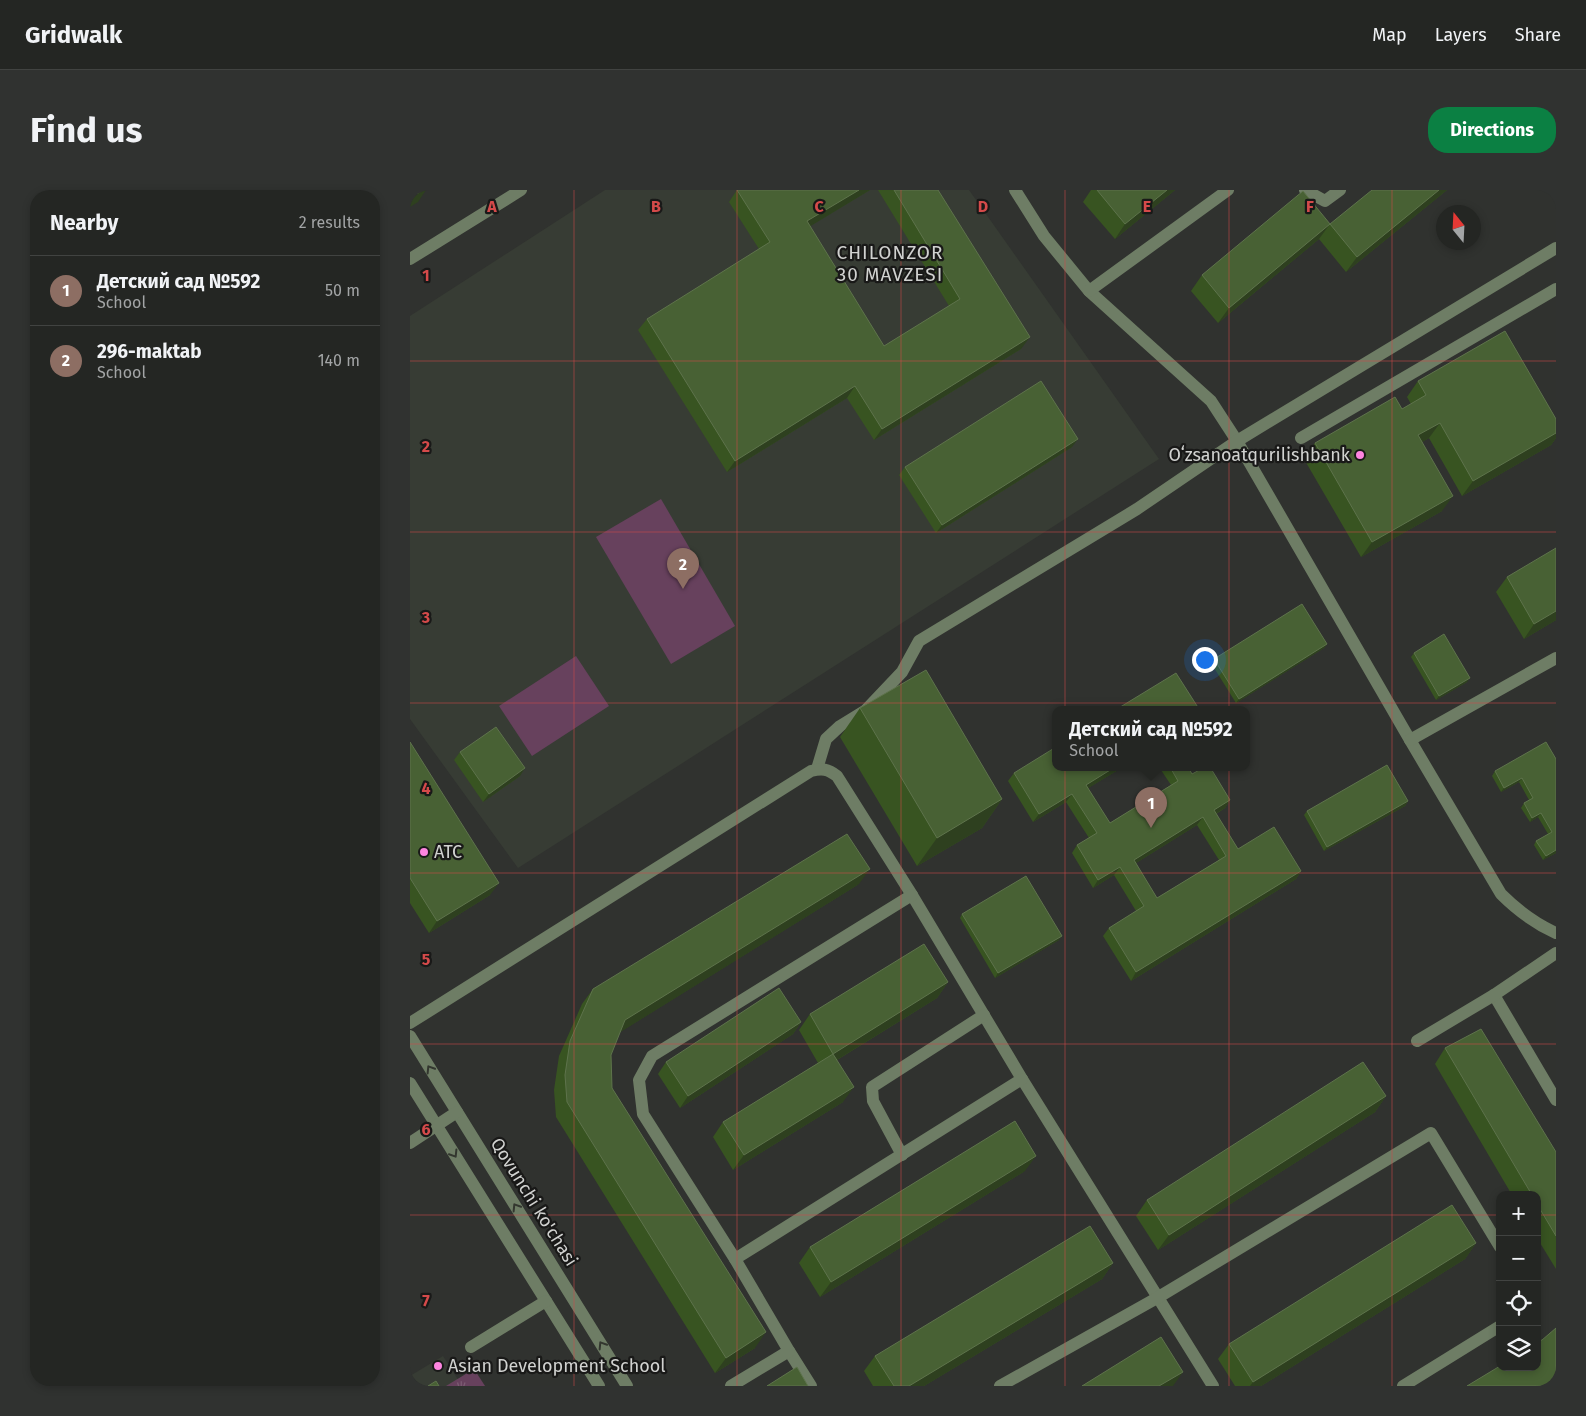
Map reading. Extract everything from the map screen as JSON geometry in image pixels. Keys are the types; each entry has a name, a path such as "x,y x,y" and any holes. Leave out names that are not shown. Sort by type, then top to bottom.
{"street":[{"path":"410,258 521,190"},
{"path":"1015,190 1044,236 1089,291 1211,401 1237,441 1501,894 1517,910 1536,924 1556,933"},
{"path":"1089,291 1228,190"},
{"path":"1305,190 1325,201 1340,190"},
{"path":"817,769 826,739 840,726 866,710 902,672 919,641 1137,509 1237,441 1556,248"},
{"path":"1301,438 1556,289"},
{"path":"1410,740 1556,658"},
{"path":"410,1023 817,769 824,769 837,776 912,895 1022,1080 1213,1386"},
{"path":"811,1386 735,1259 643,1114 639,1080 652,1056 912,895"},
{"path":"1418,1041 1494,995 1556,953"},
{"path":"1494,995 1556,1100"},
{"path":"902,1155 880,1118 873,1101 872,1087 984,1015"},
{"name":"Qovunchi ko'chasi","path":"410,1036 628,1386"},
{"path":"735,1259 1022,1080"},
{"path":"410,1083 599,1386"},
{"path":"410,1143 457,1112"},
{"path":"1000,1386 1157,1298 1431,1133 1496,1240"},
{"path":"471,1347 546,1301"},
{"path":"1403,1386 1496,1328"},
{"path":"731,1386 789,1351"}],"shaded area":[{"path":"605,190 969,190 1159,459 518,868 410,719 410,316"},
{"name":"Asian Development School","path":"443,1356 462,1386 410,1386 410,1376"}],"green space":[{"path":"661,499 735,626 671,664 596,537"},
{"path":"576,656 609,706 532,756 499,706"},
{"path":"474,1369 485,1386 446,1386"}],"building":[{"path":"410,190 423,190 410,198"},
{"path":"737,190 859,190 807,221 884,346 960,299 894,190 938,190 1030,337 882,429 855,386 735,461 647,319 770,242"},
{"path":"1097,190 1167,190 1125,224"},
{"path":"1372,190 1439,190 1357,257 1330,224"},
{"path":"1303,191 1330,224 1229,308 1202,275"},
{"name":"Oʻzsanoatqurilishbank","path":"1505,331 1556,419 1556,433 1473,481 1440,423 1418,435 1453,496 1372,542 1315,443 1395,397 1402,409 1426,395 1418,381"},
{"path":"1041,381 1078,439 942,525 905,467"},
{"path":"1556,548 1556,611 1534,624 1507,577"},
{"path":"1302,604 1327,644 1239,699 1214,659"},
{"path":"1444,634 1470,678 1439,696 1414,653"},
{"path":"926,670 1002,799 937,838 860,708"},
{"path":"1176,673 1197,706 1122,706"},
{"path":"496,727 525,768 489,794 460,752"},
{"path":"410,742 499,883 437,921 410,878"},
{"path":"1546,742 1556,759 1556,850 1546,856 1536,841 1552,832 1541,813 1532,818 1524,803 1533,798 1522,778 1504,788 1495,771"},
{"path":"1052,749 1052,771 1109,771 1086,785 1110,823 1178,781 1172,771 1190,771 1192,774 1198,771 1212,771 1230,800 1214,810 1238,849 1274,827 1301,871 1136,972 1109,928 1144,906 1120,867 1098,880 1077,845 1097,833 1072,794 1039,814 1014,773","holes":["1203,817 1226,856 1157,898 1134,860"]},
{"path":"1387,765 1408,801 1327,847 1307,811"},
{"path":"847,834 870,869 625,1020 611,1055 612,1088 766,1332 726,1358 567,1102 565,1075 570,1041 593,989"},
{"path":"1026,876 1062,936 998,973 962,914"},
{"path":"924,944 948,982 833,1054 810,1014"},
{"path":"779,988 801,1022 688,1096 666,1062"},
{"path":"1481,1029 1556,1152 1556,1236 1541,1211 1541,1191 1530,1191 1445,1048"},
{"path":"833,1054 854,1087 744,1155 723,1122"},
{"path":"1363,1062 1386,1096 1169,1235 1147,1200"},
{"path":"1015,1121 1036,1156 831,1282 810,1247"},
{"path":"1452,1205 1476,1243 1253,1382 1229,1344"},
{"path":"1090,1226 1113,1263 909,1386 894,1386 875,1356"},
{"path":"1556,1328 1556,1379 1545,1386 1467,1386 1496,1368 1496,1371 1541,1371 1542,1340"},
{"path":"1161,1337 1183,1372 1159,1386 1082,1386"},
{"path":"797,1367 808,1386 767,1386"},
{"path":"436,1381 439,1386 428,1386"}],"place":[{"name":"Oʻzsanoatqurilishbank","path":"1360,455"},
{"name":"296-maktab","path":"683,589"},
{"name":"Детcкий сад №592","path":"1151,828"},
{"name":"АТС","path":"424,852"},
{"name":"Asian Development School","path":"438,1366"}],"district":[{"name":"CHILONZOR 30 MAVZESI","path":"890,263"}]}
